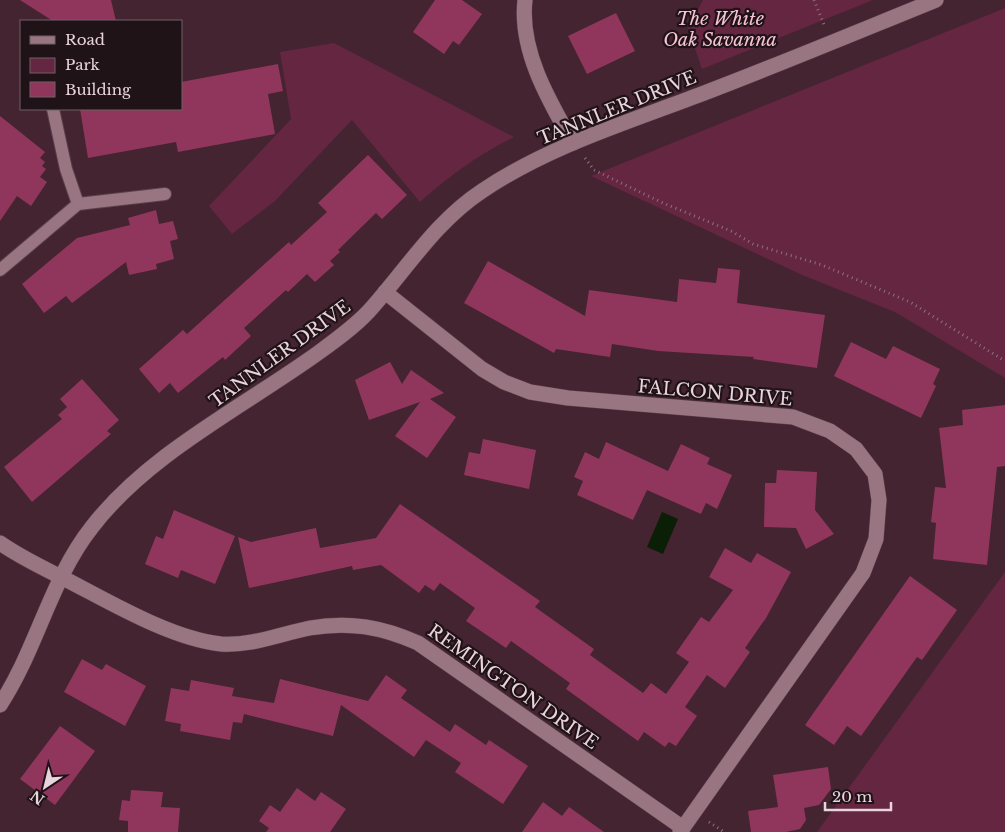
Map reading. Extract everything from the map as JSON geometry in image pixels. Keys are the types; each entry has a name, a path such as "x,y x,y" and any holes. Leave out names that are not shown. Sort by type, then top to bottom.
{"street":[{"path":"525,0 524,13 527,37 535,63 545,91 573,143"},
{"name":"TANNLER DRIVE","path":"0,705 19,675 61,576 89,530 115,498 134,480 337,339 367,314 431,236 467,201 509,174 573,143 936,0"},
{"name":"FALCON DRIVE","path":"385,292 482,369 504,382 530,392 568,398 793,417 830,431 856,449 876,474 879,500 876,539 863,573 681,830"},
{"name":"REMINGTON DRIVE","path":"0,543 38,567 61,576 161,626 184,635 221,644 261,642 310,628 349,624 391,632 418,642 681,830"}],"lane":[{"path":"53,110 66,169 78,204"},
{"path":"0,270 78,204 102,203 165,194"}],"path":[{"path":"814,0 830,43"},
{"path":"573,143 594,170 663,204 731,231 753,244 822,265 910,302 1005,361"},
{"path":"708,822 724,832"}],"green space":[{"name":"The White Oak Savanna","path":"703,0 873,0 702,69 688,28"},
{"path":"1005,8 1005,378 895,312 802,275 591,176"},
{"path":"334,43 514,137 465,166 420,202 352,120 275,201 232,234 209,206 291,119 280,52"},
{"path":"1005,572 1005,832 817,832"}],"shaded area":[{"path":"662,512 678,519 663,554 647,547"}],"building":[{"path":"20,0 111,0 116,20 51,20"},
{"path":"435,0 462,0 482,14 459,45 453,41 444,54 413,32"},
{"path":"616,13 635,51 587,74 568,36"},
{"path":"278,64 283,91 268,94 275,134 178,152 176,142 88,158 80,110 182,110 182,82"},
{"path":"0,116 45,152 40,158 45,162 42,166 46,169 40,177 47,182 31,206 17,196 0,221"},
{"path":"368,155 407,195 382,219 376,213 338,250 340,252 330,261 334,265 315,282 307,274 288,292 286,290 244,328 251,336 225,360 223,357 178,393 170,383 159,393 139,369 183,330 187,334 289,242 291,245 327,212 318,203"},
{"path":"156,210 159,224 173,221 178,239 170,241 174,259 156,264 157,269 129,275 126,262 72,303 66,296 44,313 22,284 77,238 130,225 128,218"},
{"path":"488,261 585,316 589,290 677,302 679,279 716,283 718,268 740,270 737,303 825,315 817,368 753,359 754,357 658,351 612,344 610,357 556,349 554,353 464,303"},
{"path":"851,342 886,359 893,346 940,369 933,384 936,386 921,418 834,376"},
{"path":"390,362 402,384 411,370 444,393 430,399 456,417 427,458 395,436 420,402 369,420 355,380"},
{"path":"82,379 119,420 107,431 111,434 32,502 4,467 62,419 58,415 67,407 60,399"},
{"path":"1005,405 1005,466 997,467 987,565 933,559 936,523 931,522 935,487 946,488 939,428 963,425 962,410"},
{"path":"483,439 536,450 529,489 464,475 469,452 480,454"},
{"path":"606,442 668,471 681,444 710,458 707,464 732,475 717,509 706,503 701,514 647,490 633,520 577,495 583,481 574,477 585,452 599,459"},
{"path":"777,470 817,472 815,510 834,534 806,549 796,528 764,527 765,483 776,483"},
{"path":"400,504 540,601 535,607 594,649 590,655 643,693 651,683 666,694 689,662 676,653 701,617 709,622 733,590 709,577 725,548 751,563 757,553 791,572 766,618 745,648 750,652 725,688 707,675 685,707 697,716 676,746 669,742 665,747 644,732 638,741 566,689 570,683 511,641 506,648 466,621 475,608 440,583 434,591 425,585 419,593 381,565 353,570 352,566 249,588 238,537 251,542 316,528 320,548 376,538"},
{"path":"174,510 235,536 215,584 181,570 178,578 145,564 156,536 163,539"},
{"path":"910,576 957,610 922,660 917,657 861,736 847,726 834,745 805,725"},
{"path":"82,659 102,670 106,664 146,686 125,726 64,692"},
{"path":"386,675 407,690 401,698 450,732 455,724 486,745 489,740 528,766 503,804 455,772 461,763 426,740 414,757 341,705 333,736 244,714 242,723 233,722 230,740 180,731 181,724 165,721 171,688 189,691 191,680 234,688 232,696 274,703 280,679 368,701"},
{"path":"60,726 95,751 55,805 20,779"},
{"path":"828,767 831,789 819,805 804,808 806,820 800,829 786,832 751,832 748,811 778,807 773,775"},
{"path":"297,788 315,801 321,792 346,809 330,832 266,832 269,828 259,821 270,805 280,812"},
{"path":"131,790 163,792 161,807 180,808 178,832 128,832 128,821 119,820 122,800 130,801"},
{"path":"543,802 562,816 569,807 604,832 522,832"}]}
